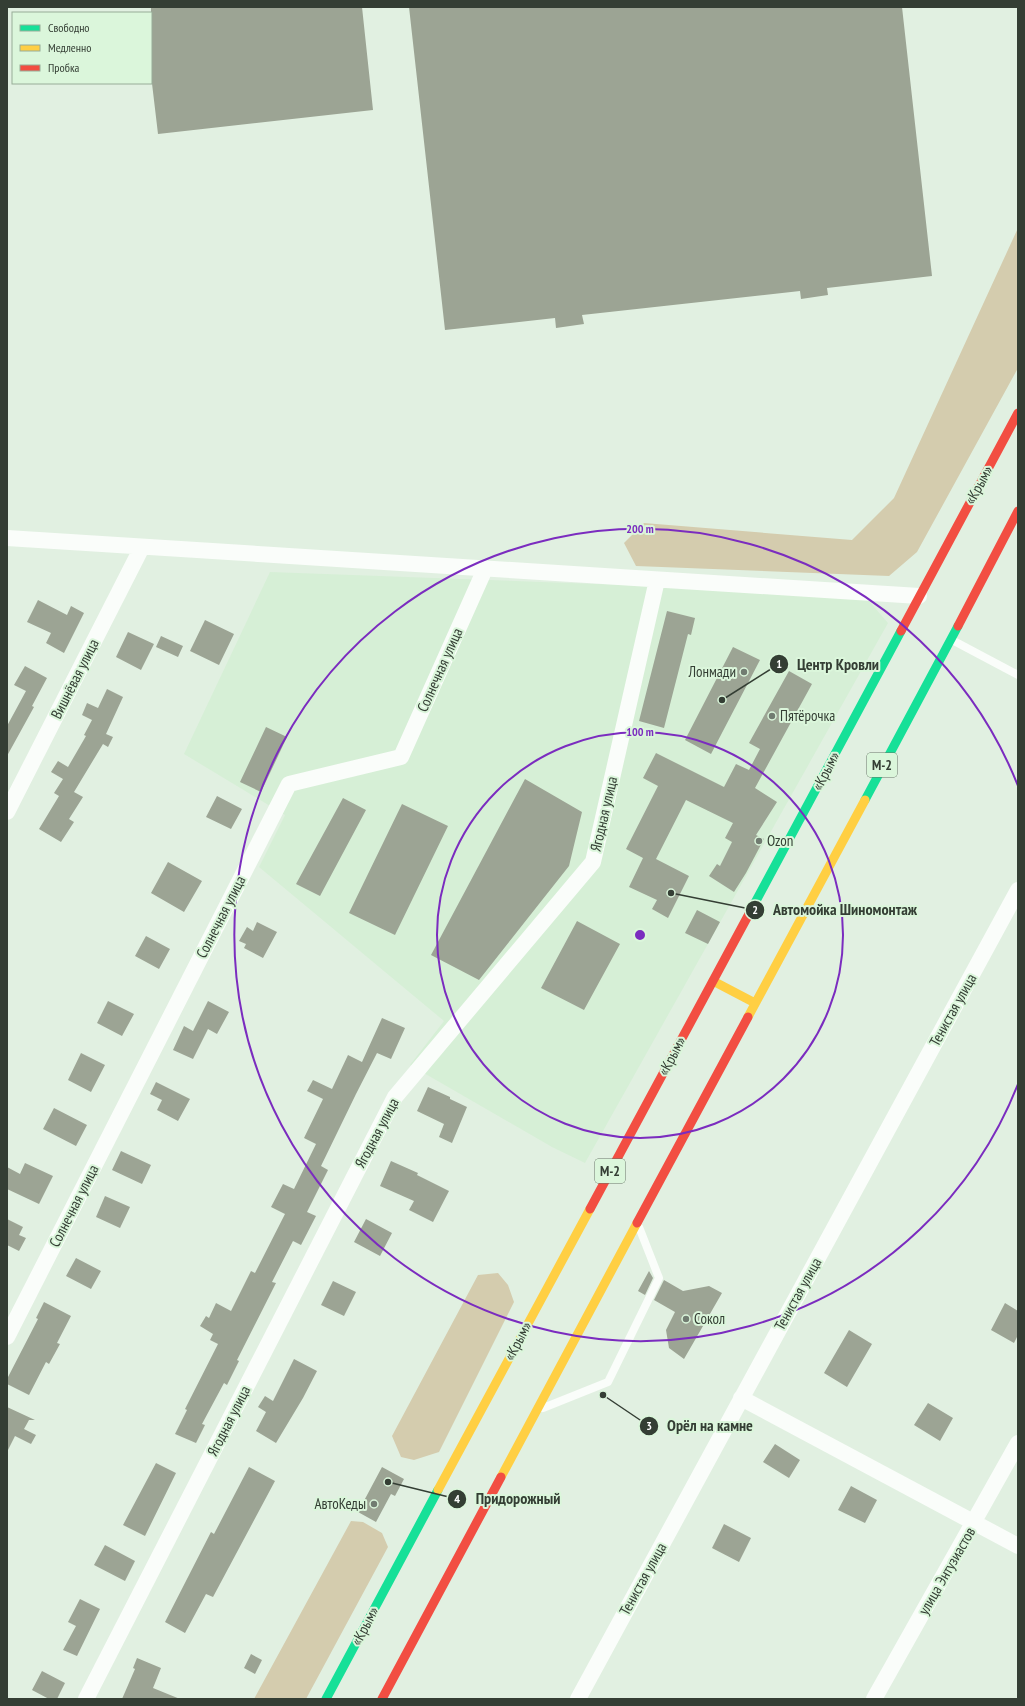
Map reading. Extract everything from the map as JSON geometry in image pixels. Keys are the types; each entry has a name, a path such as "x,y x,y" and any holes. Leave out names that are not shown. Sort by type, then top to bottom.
{"main road":[{"name":"«Крым»","path":"326,1699 918,596 1018,413"},
{"name":"М-2","path":"382,1699 951,640 1018,511"},
{"path":"712,981 756,1003"}],"street":[{"path":"7,538 918,596"},
{"name":"Вишнёвая улица","path":"7,812 142,547"},
{"name":"Солнечная улица","path":"7,1337 289,784 401,757 485,569"},
{"name":"Ягодная улица","path":"86,1699 395,1097 593,862 657,580"},
{"name":"Тенистая улица","path":"578,1699 1018,890"},
{"path":"741,1398 1018,1546"},
{"name":"улица Энтузиастов","path":"874,1699 1018,1443"}],"lane":[{"path":"951,640 1018,675"},
{"path":"537,1410 608,1382 659,1278 637,1224"}],"shaded area":[{"path":"1018,228 1018,368 917,552 889,576 636,566 624,543 644,523 852,540 894,498"},
{"path":"270,572 650,586 868,600 888,623 585,1163 552,1147 410,1065 444,1021 259,867 285,815 184,754"},
{"path":"498,1273 508,1285 514,1302 439,1452 414,1460 401,1457 392,1436 478,1275"},
{"path":"351,1521 363,1522 382,1533 388,1547 306,1699 254,1699"}],"building":[{"path":"151,7 362,7 373,110 158,134 152,83"},
{"path":"409,7 902,7 932,276 827,288 828,295 801,299 800,291 582,315 584,324 556,328 555,318 445,330"},
{"path":"38,600 67,615 71,606 84,613 64,653 46,643 51,633 27,622"},
{"path":"667,611 695,618 691,635 688,634 664,728 639,721"},
{"path":"205,620 234,634 219,665 190,651"},
{"path":"128,632 154,644 141,670 116,657"},
{"path":"161,636 183,646 178,657 156,647"},
{"path":"733,647 760,660 711,754 685,740"},
{"path":"25,666 47,678 32,706 34,707 7,756 7,726 26,691 14,685"},
{"path":"789,671 812,684 755,788 777,802 756,835 764,839 734,892 709,876 717,864 720,866 732,842 725,838 733,823 686,800 656,859 689,876 668,918 652,909 657,900 629,887 643,858 626,849 658,786 643,778 656,753 724,787 736,764 749,770 760,749 749,743"},
{"path":"107,689 123,697 106,734 113,737 108,747 103,744 74,792 83,797 69,819 74,822 61,842 39,829 59,796 54,793 63,779 51,772 58,761 68,767 86,736 84,735 92,720 82,715 87,703 98,708"},
{"path":"266,727 287,737 261,792 240,782"},
{"path":"525,779 582,812 569,866 479,980 431,955"},
{"path":"217,796 242,809 231,829 206,817"},
{"path":"343,798 366,810 320,896 296,884"},
{"path":"402,804 448,826 395,935 349,913"},
{"path":"168,862 202,881 184,912 151,893"},
{"path":"697,910 720,922 708,944 685,933"},
{"path":"577,921 620,944 584,1010 541,988"},
{"path":"257,922 277,932 263,958 244,948 246,944 239,941 247,927 253,931"},
{"path":"146,936 170,949 159,969 135,956"},
{"path":"108,1001 134,1014 122,1036 97,1023"},
{"path":"208,1001 229,1012 217,1034 208,1029 193,1059 173,1050 184,1026 193,1031"},
{"path":"382,1018 405,1028 391,1059 377,1053 321,1166 328,1170 307,1212 316,1216 301,1245 293,1241 272,1282 276,1283 237,1360 239,1361 227,1385 224,1383 202,1424 205,1425 196,1443 175,1434 187,1410 185,1409 218,1344 210,1340 213,1334 200,1326 206,1316 209,1318 216,1303 231,1311 251,1271 255,1273 285,1214 271,1207 283,1184 294,1189 316,1144 304,1138 323,1099 307,1091 313,1080 332,1089 348,1055 362,1062"},
{"path":"81,1053 105,1065 91,1092 68,1080"},
{"path":"156,1082 190,1099 178,1121 157,1110 162,1100 150,1094"},
{"path":"428,1087 467,1107 452,1143 439,1137 444,1124 417,1111"},
{"path":"54,1108 87,1125 76,1146 43,1129"},
{"path":"121,1151 151,1165 142,1184 112,1170"},
{"path":"391,1161 418,1173 417,1175 449,1191 433,1222 409,1210 414,1201 380,1186"},
{"path":"25,1163 53,1176 39,1204 7,1189 7,1167 20,1174"},
{"path":"105,1196 130,1207 120,1228 96,1217"},
{"path":"7,1219 23,1227 19,1235 26,1238 19,1251 7,1245"},
{"path":"366,1219 392,1233 380,1256 354,1242"},
{"path":"76,1258 101,1271 91,1289 66,1276"},
{"path":"649,1271 653,1278 645,1295 638,1291"},
{"path":"664,1280 683,1291 709,1286 722,1293 684,1359 669,1348 666,1330 675,1312 654,1300"},
{"path":"333,1281 356,1292 344,1316 321,1305"},
{"path":"44,1302 71,1316 57,1343 60,1344 49,1364 46,1362 29,1395 7,1384 7,1379 38,1319 36,1318"},
{"path":"1005,1303 1018,1311 1018,1335 1014,1343 991,1330"},
{"path":"849,1330 872,1344 847,1387 824,1373"},
{"path":"294,1359 317,1371 276,1443 256,1431 266,1412 258,1407 265,1396 273,1401"},
{"path":"928,1403 953,1418 940,1441 914,1425"},
{"path":"7,1407 35,1420 29,1420 24,1429 36,1435 31,1444 15,1436 7,1452"},
{"path":"775,1444 800,1460 789,1478 763,1462"},
{"path":"156,1463 176,1473 145,1536 123,1525"},
{"path":"249,1467 275,1481 213,1597 206,1594 185,1633 165,1622 211,1532 214,1534"},
{"path":"382,1467 404,1479 395,1496 391,1494 376,1522 358,1512"},
{"path":"851,1486 877,1500 865,1523 838,1510"},
{"path":"724,1524 751,1538 739,1562 712,1548"},
{"path":"105,1545 135,1561 125,1581 94,1565"},
{"path":"80,1599 100,1609 77,1656 63,1650 76,1626 68,1622"},
{"path":"251,1654 262,1660 255,1674 244,1668"},
{"path":"137,1658 161,1668 153,1688 180,1699 122,1699 135,1669 133,1668"},
{"path":"42,1671 65,1683 57,1699 49,1699 32,1690"}],"traffic: fast":[{"path":"865,800 958,626"},
{"path":"749,914 901,631"},
{"path":"326,1699 438,1490"}],"traffic: slow":[{"path":"748,1017 865,800"},
{"path":"713,981 755,1003"},
{"path":"438,1490 590,1209"},
{"path":"501,1477 637,1223"}],"traffic: jam":[{"path":"901,631 1018,413"},
{"path":"958,626 1018,511"},
{"path":"590,1209 749,914"},
{"path":"637,1223 748,1017"},
{"path":"382,1699 501,1477"}],"place":[{"name":"Лонмади","path":"744,672"},
{"name":"Центр Кровли","path":"722,700"},
{"name":"Пятёрочка","path":"772,716"},
{"name":"Ozon","path":"759,841"},
{"name":"Автомойка Шиномонтаж","path":"671,893"},
{"name":"Сокол","path":"686,1319"},
{"name":"Орёл на камне","path":"603,1395"},
{"name":"Придорожный","path":"388,1482"},
{"name":"АвтоКеды","path":"374,1504"}]}
